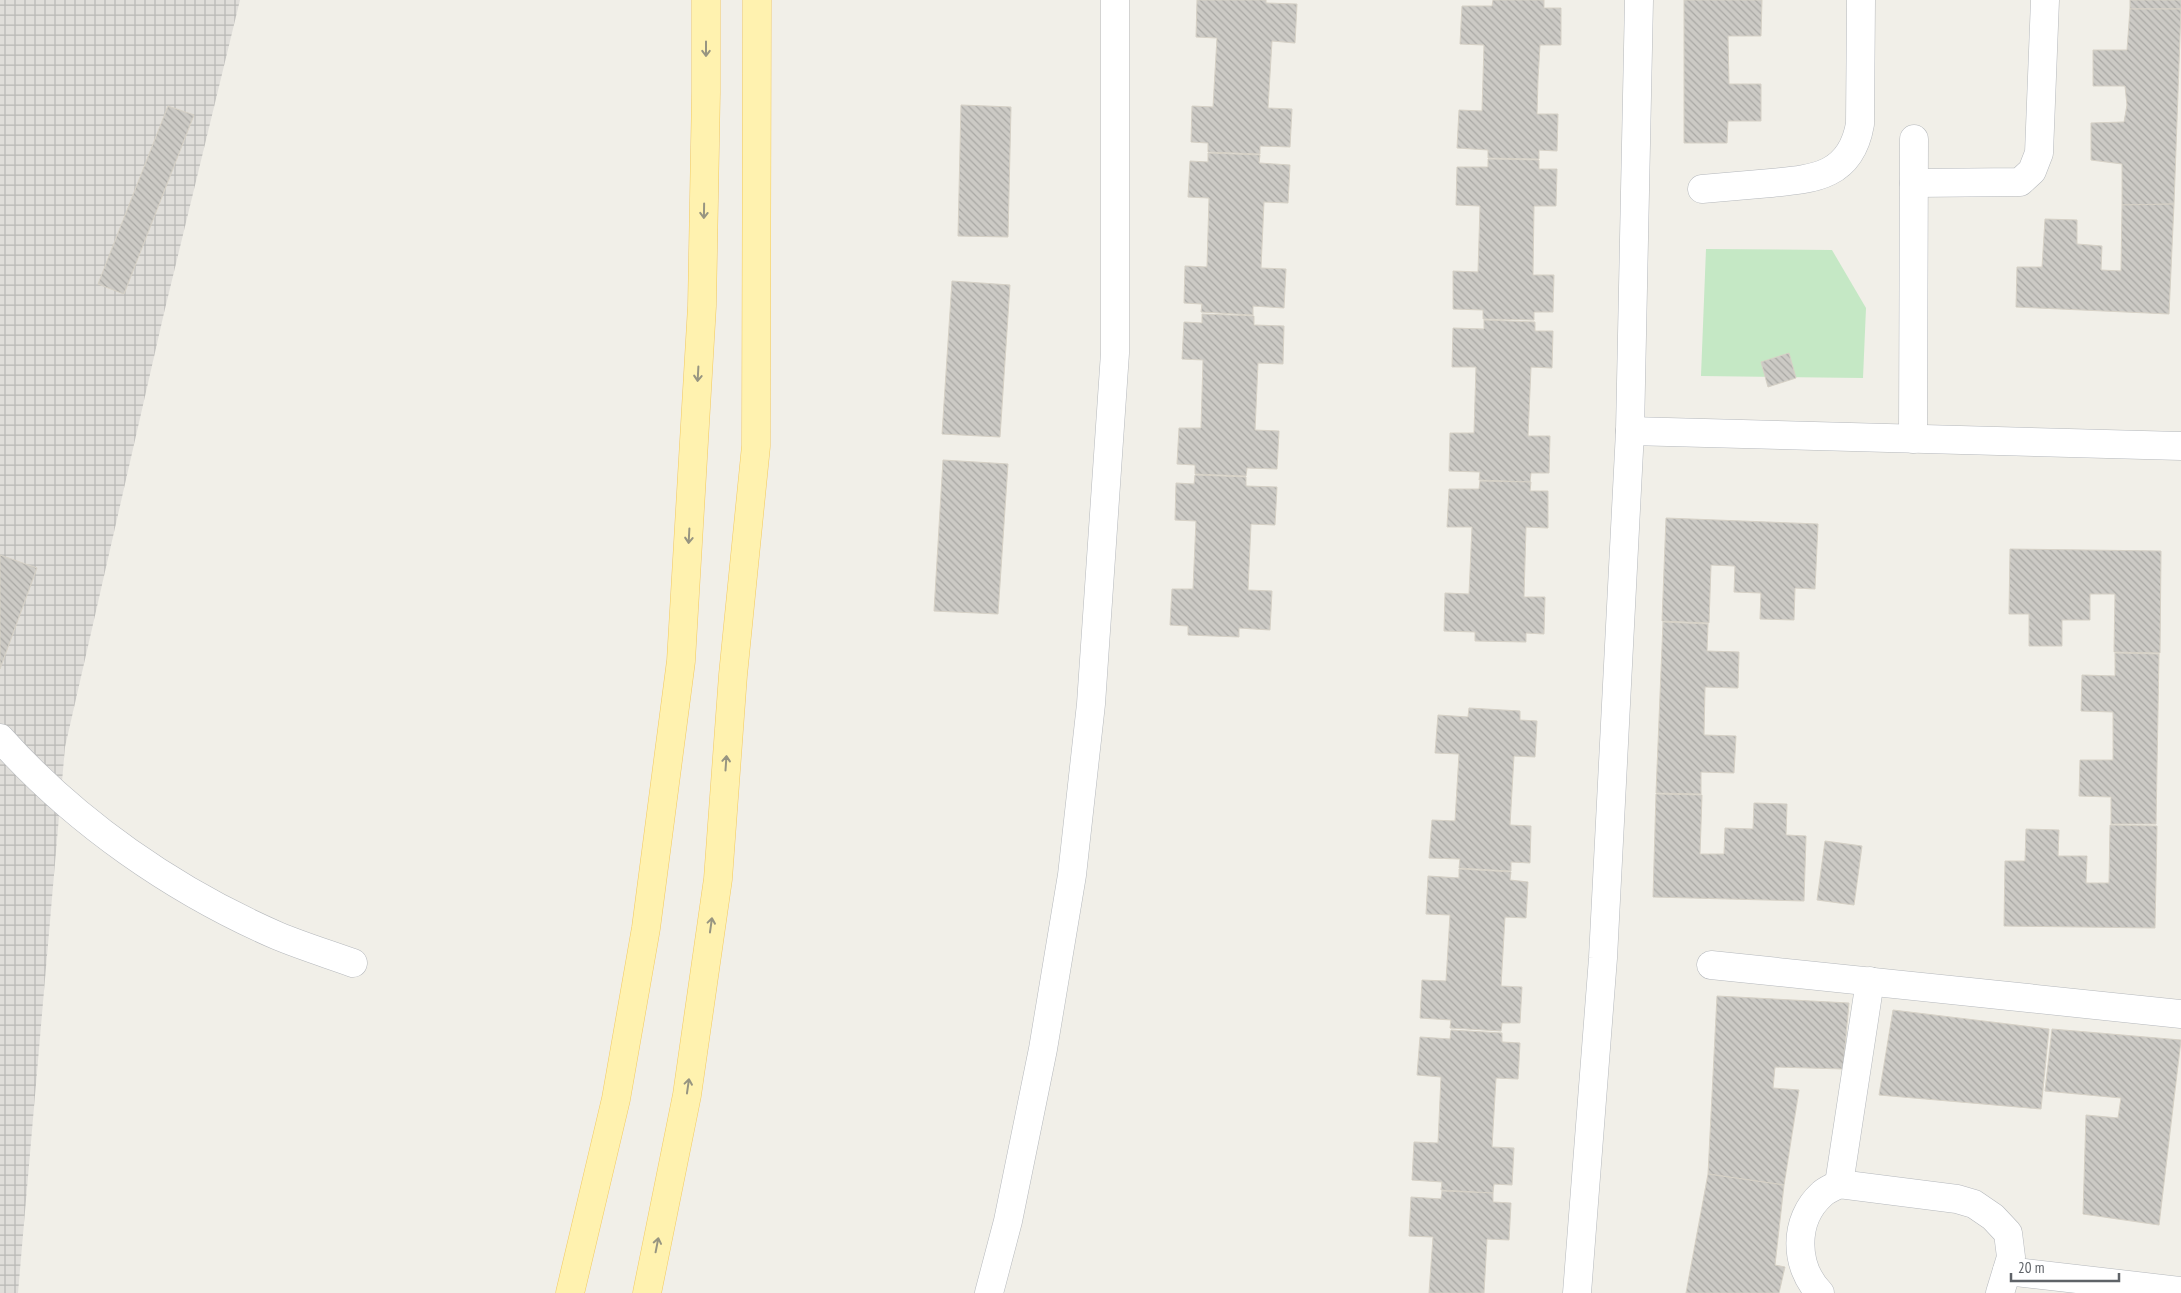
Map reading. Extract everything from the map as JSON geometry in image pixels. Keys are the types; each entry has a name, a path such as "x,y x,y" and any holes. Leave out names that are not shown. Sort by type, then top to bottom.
{"main road":[{"path":"570,1293 618,1089 646,928 681,661 702,306 706,0"},
{"path":"648,1293 687,1095 718,879 733,675 756,446 757,0"}],"street":[{"path":"989,1293 1008,1221 1044,1040 1072,876 1090,704 1116,353 1115,0"},
{"path":"1576,1293 1603,958 1630,431 1639,0"},
{"path":"1702,189 1814,178 1837,167 1846,158 1858,136 1860,124 1862,0"},
{"path":"1914,184 2020,182 2032,171 2039,153 2046,0"},
{"path":"1913,439 1914,139"},
{"path":"1630,431 2181,446"},
{"path":"0,738 15,755 74,809 137,858 206,900 278,936 353,964"},
{"path":"1711,965 2181,1014"},
{"path":"1839,1184 1870,981"},
{"path":"1820,1293 1812,1284 1802,1263 1799,1233 1806,1214 1822,1194 1839,1184 1957,1199 1974,1204 1993,1217 2008,1233 2011,1257 2003,1282 2181,1291"}],"shaded area":[{"path":"0,0 240,0 164,313 65,747 18,1293 0,1293"}],"green space":[{"path":"1706,249 1832,250 1866,308 1863,378 1701,376"}],"building":[{"path":"1197,0 1266,0 1266,3 1297,4 1295,43 1272,41 1268,108 1292,109 1290,147 1260,146 1260,154 1208,152 1208,143 1191,142 1192,106 1213,107 1217,38 1196,37"},
{"path":"1493,0 1544,0 1544,8 1561,8 1561,45 1540,45 1537,114 1558,114 1557,151 1539,150 1539,159 1488,158 1488,150 1457,148 1459,110 1482,111 1484,45 1460,44 1462,6 1492,6"},
{"path":"1684,0 1762,0 1761,36 1728,36 1729,84 1761,84 1761,121 1728,121 1727,143 1684,143"},
{"path":"2130,0 2181,0 2181,9 2130,9"},
{"path":"2130,9 2181,9 2174,204 2122,205 2122,164 2091,160 2091,123 2124,122 2127,105 2125,86 2093,86 2093,50 2127,50"},
{"path":"961,105 1011,107 1008,237 958,236"},
{"path":"168,106 194,115 124,294 98,284"},
{"path":"1208,153 1260,155 1259,163 1290,165 1288,203 1264,202 1261,268 1286,269 1284,308 1253,306 1253,315 1201,312 1202,304 1184,303 1185,266 1207,267 1209,198 1188,197 1190,161 1208,162"},
{"path":"1488,159 1539,160 1539,169 1557,169 1556,206 1534,206 1533,275 1554,275 1553,312 1534,312 1534,320 1483,319 1483,310 1453,309 1453,271 1478,272 1480,206 1456,205 1457,167 1488,167"},
{"path":"2174,204 2169,314 2016,307 2017,267 2042,267 2045,219 2077,220 2077,244 2102,246 2101,270 2121,271 2122,205"},
{"path":"952,281 1010,285 1000,437 942,434"},
{"path":"1202,314 1254,316 1254,325 1284,326 1283,364 1258,363 1255,430 1279,431 1277,469 1247,468 1246,476 1195,474 1195,465 1177,464 1179,428 1201,428 1203,360 1182,359 1184,322 1202,323"},
{"path":"1484,320 1535,322 1535,331 1553,331 1552,368 1531,367 1528,436 1550,436 1549,473 1531,473 1530,482 1479,480 1480,472 1449,471 1450,433 1474,433 1476,367 1452,367 1453,328 1484,329"},
{"path":"1789,353 1796,378 1768,387 1761,362"},
{"path":"943,460 1008,464 998,614 934,611"},
{"path":"1195,475 1246,477 1246,486 1277,487 1275,525 1251,524 1248,590 1272,591 1270,630 1239,628 1239,637 1188,635 1188,626 1170,625 1172,589 1193,589 1196,521 1175,520 1176,483 1194,484"},
{"path":"1480,481 1531,482 1530,491 1548,491 1548,528 1526,527 1524,597 1545,597 1544,634 1526,633 1526,642 1475,641 1475,632 1444,631 1445,593 1469,594 1472,527 1447,527 1449,489 1479,489"},
{"path":"1666,518 1818,524 1815,589 1795,588 1794,620 1760,619 1761,593 1734,592 1735,566 1711,565 1709,623 1662,621"},
{"path":"2010,549 2161,551 2160,653 2114,652 2115,594 2090,594 2090,620 2062,620 2062,646 2029,646 2029,614 2009,614"},
{"path":"0,555 37,568 0,669"},
{"path":"1663,622 1708,624 1707,651 1739,652 1738,688 1705,687 1704,735 1736,736 1734,773 1701,772 1701,794 1656,793"},
{"path":"2115,653 2159,654 2156,824 2111,824 2111,797 2079,796 2080,760 2113,760 2113,712 2081,711 2082,675 2115,676"},
{"path":"1469,708 1520,711 1520,720 1537,721 1535,757 1514,756 1510,825 1531,826 1530,863 1511,862 1511,871 1459,868 1460,859 1429,858 1432,820 1455,821 1459,754 1435,753 1438,715 1468,717"},
{"path":"1656,794 1702,795 1700,854 1724,854 1725,828 1753,829 1754,803 1787,804 1786,835 1806,836 1804,901 1653,897"},
{"path":"2110,825 2157,826 2155,928 2004,926 2005,861 2025,861 2026,829 2059,830 2058,856 2087,856 2086,883 2109,883"},
{"path":"1825,841 1862,846 1854,905 1817,900"},
{"path":"1459,869 1511,872 1510,880 1528,882 1526,918 1505,917 1501,986 1522,987 1520,1023 1502,1023 1501,1031 1450,1028 1451,1020 1420,1018 1422,980 1446,981 1450,915 1426,914 1428,876 1459,878"},
{"path":"1717,996 1849,1003 1843,1069 1775,1067 1773,1088 1799,1090 1784,1185 1708,1174"},
{"path":"1893,1010 2049,1029 2041,1109 1879,1095"},
{"path":"2052,1029 2181,1040 2159,1225 2083,1214 2086,1115 2118,1118 2121,1098 2045,1091"},
{"path":"1451,1030 1502,1033 1502,1042 1520,1043 1518,1079 1496,1078 1492,1147 1514,1148 1512,1185 1494,1184 1493,1193 1441,1190 1442,1182 1412,1180 1414,1142 1438,1143 1441,1077 1417,1075 1420,1037 1450,1039"},
{"path":"1708,1174 1784,1185 1775,1265 1785,1267 1779,1293 1686,1293"},
{"path":"1442,1191 1493,1193 1493,1202 1511,1203 1509,1240 1487,1239 1484,1293 1429,1293 1433,1237 1409,1236 1411,1197 1441,1199"}]}
